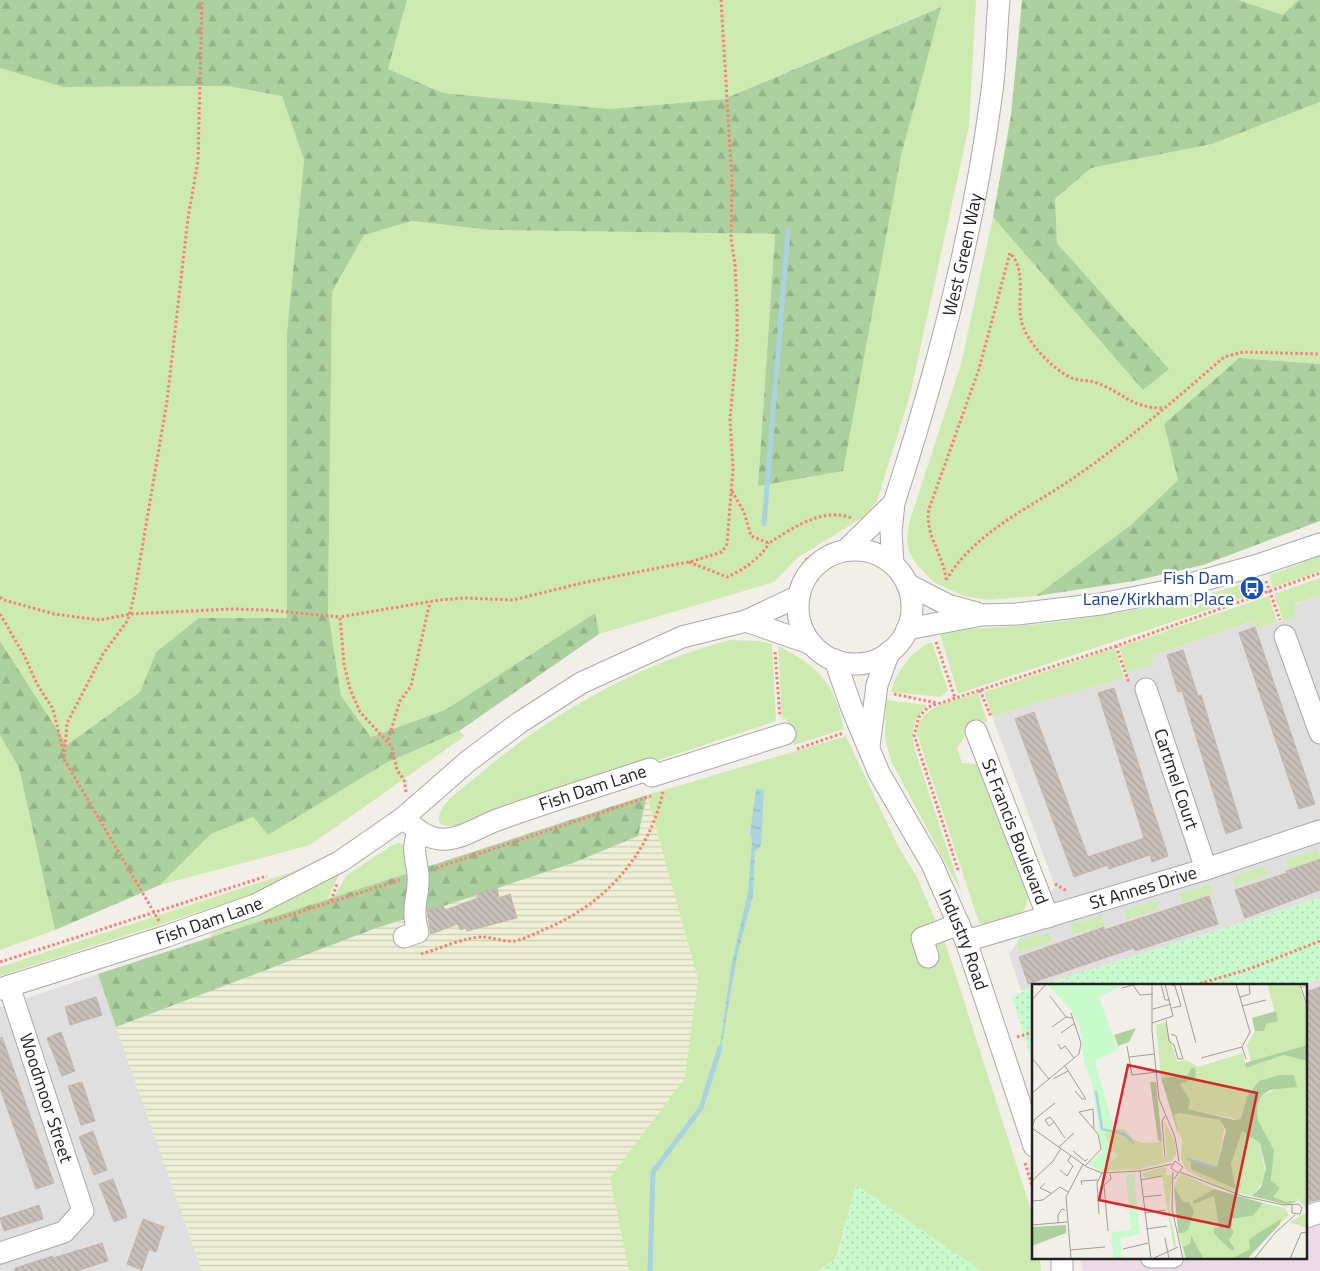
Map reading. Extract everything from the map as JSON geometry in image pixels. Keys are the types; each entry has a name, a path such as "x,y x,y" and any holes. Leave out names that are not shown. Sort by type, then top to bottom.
{"street":[{"name":"West Green Way","path":"892,564 891,532 894,503 946,328 970,226 992,97 999,0"},
{"name":"West Green Way","path":"839,547 894,503"},
{"path":"907,629 982,614 1017,614 1092,605 1162,592 1320,544"},
{"path":"839,547 871,552 892,564 907,584 911,599 911,614 907,629 889,652 877,659 863,663 835,660 823,654 812,644 800,621 795,589 810,571 839,547"},
{"path":"907,584 948,605 982,614"},
{"name":"Fish Dam Lane","path":"4,987 167,936 255,905 341,861 412,819 468,762 519,723 581,683 682,637 746,621 795,589"},
{"path":"746,621 812,644"},
{"path":"1285,636 1320,733"},
{"name":"Industry Road","path":"865,737 877,685 889,652"},
{"name":"Industry Road","path":"835,660 851,706 879,773 932,864 963,933 1032,1140"},
{"name":"Cartmel Court","path":"1146,689 1206,869"},
{"name":"Fish Dam Lane","path":"412,819 436,838 454,838 495,820 650,770 652,776 785,734"},
{"name":"St Francis Boulevard","path":"980,738 1048,917"},
{"path":"404,937 418,932 413,918 418,874 413,847 412,819"},
{"name":"St Annes Drive","path":"928,957 922,938 963,933 1048,917 1206,869 1320,830"},
{"name":"Woodmoor Street","path":"0,1253 64,1232 83,1211 4,987"},
{"path":"1062,1258 1062,1271"}],"path":[{"path":"64,759 67,723 75,704 103,654 128,620 130,614 168,402 188,218 198,161 202,0"},
{"path":"0,597 4,600 54,614 100,620 130,614 232,609 267,610 340,617 348,614 465,598 513,600 582,583 689,562 722,552 727,544 731,490 733,456 731,410 737,342 737,307 736,265 731,238 732,181 721,0"},
{"path":"946,580 944,566 927,520 929,509 979,369 1010,253 1016,259 1020,270 1021,320 1025,331 1049,364 1076,379 1094,382 1139,406 1164,408"},
{"path":"942,586 961,558 978,542 1018,511 1071,480 1125,441 1224,357 1243,352 1320,354"},
{"path":"731,490 744,512 751,536 769,543"},
{"path":"689,562 727,577 746,568 750,561 766,550 769,543 807,520 848,516 856,519"},
{"path":"795,589 807,560 816,552 839,547"},
{"path":"959,876 914,735 915,724 928,707 1116,646 1320,573"},
{"path":"388,741 400,701 411,686 430,602"},
{"path":"0,614 24,656 37,684 53,709 64,759 167,936"},
{"path":"340,617 344,664 350,689 360,712 392,747 398,770 404,780 404,788 412,819"},
{"path":"929,624 955,698"},
{"path":"775,642 778,712 791,751 865,737"},
{"path":"1116,646 1126,674"},
{"path":"980,690 980,738"},
{"path":"422,954 476,938 515,941 550,927 588,907 622,876 638,853 656,816 663,791"},
{"path":"0,962 274,874"},
{"path":"1053,882 1069,892"},
{"path":"1198,984 1249,968 1320,941"},
{"path":"1012,1038 1032,1033"}],"shaded area":[{"path":"1320,596 1320,898 1044,984 1032,984 1032,988 1021,991 1009,954 1055,886 992,716 1124,678 1127,673 1154,664 1152,656 1254,621 1257,629 1296,616 1293,605"},
{"path":"98,974 202,1271 0,1271 0,1007"},
{"path":"1320,979 1320,1271 1083,1271 1080,1258 1308,1258 1308,984 1306,984"}],"green space":[{"path":"0,0 407,0 388,69 443,93 610,109 724,99 941,7 901,156 843,471 758,486 775,234 490,230 412,221 364,235 332,292 328,611 341,696 371,737 445,710 595,613 599,634 459,731 386,763 268,835 253,817 211,834 160,885 55,930 19,768 0,735 0,641 67,745 140,692 156,652 199,618 287,618 287,332 304,160 282,96 227,86 63,87 0,68"},
{"path":"407,0 976,0 969,126 910,395 877,501 865,516 797,558 774,582 599,634 595,613 445,710 371,737 341,696 328,611 332,292 364,235 412,221 490,230 775,234 758,486 901,156 940,7 724,99 610,109 443,93 388,69"},
{"path":"1022,0 1238,0 1283,15 1298,0 1320,0 1320,102 1212,144 1091,168 1055,199 1057,243 1169,369 1143,390 993,217 1011,115"},
{"path":"1238,0 1298,0 1284,15"},
{"path":"0,68 63,87 227,86 282,96 304,160 287,332 287,619 199,618 156,652 140,692 67,745 0,641"},
{"path":"1320,102 1320,364 1239,358 1164,424 1178,480 1132,524 1036,596 989,600 964,596 935,583 917,565 909,552 907,541 909,523 961,364 993,217 1143,389 1169,369 1057,243 1055,199 1091,168 1212,144"},
{"path":"1239,358 1320,364 1320,521 1203,565 1134,581 1036,596 1132,524 1178,480 1164,424"},
{"path":"1320,556 1320,571 1273,588 1269,575"},
{"path":"1320,578 1320,596 1294,604 1296,616 1283,621 1274,594"},
{"path":"1243,584 1246,597 958,694 939,631 1041,624 1104,615 1174,602"},
{"path":"1269,596 1277,622 1257,629 1253,621 1152,656 1154,664 1127,673 1119,647"},
{"path":"730,640 759,641 772,644 776,721 459,827 442,825 439,821 442,809 456,793 500,757 561,715 625,679 694,651"},
{"path":"932,642 948,690 941,697 891,692 896,677 906,662 919,649"},
{"path":"778,646 804,661 823,678 836,700 844,729 794,745 786,719 782,720"},
{"path":"1115,648 1124,678 992,716 984,692"},
{"path":"978,693 988,723 981,720 965,727 964,738 957,748 962,763 976,764 980,769 1028,897 1024,909 1019,915 1008,920 989,924 979,923 916,731 926,714 941,704"},
{"path":"886,700 927,705 914,725 914,747 962,894 892,763 885,739"},
{"path":"459,731 465,736 310,845 160,885 211,834 253,817 268,835 386,763"},
{"path":"0,735 19,768 55,930 0,950"},
{"path":"846,736 897,844 917,877 946,945 1032,1213 1032,1258 1040,1258 1041,1271 981,1271 856,1185 836,1259 817,1271 629,1271 610,1178 685,1078 698,979 647,795"},
{"path":"647,795 699,979 686,1078 630,1271 202,1271 116,1027 371,930 573,863 638,836"},
{"path":"647,795 638,836 573,863 371,930 116,1027 98,974"},
{"path":"399,843 406,845 412,871 333,899 347,875 391,846"},
{"path":"1317,849 1320,858 1289,869 1286,859"},
{"path":"313,865 270,887 233,901 0,976 0,967"},
{"path":"1264,866 1267,875 1235,886 1232,877"},
{"path":"340,873 327,900 211,937 212,933 287,902"},
{"path":"1210,884 1213,893 1182,903 1179,894"},
{"path":"1320,898 1320,979 1306,984 1044,984"},
{"path":"1155,900 1158,909 1127,920 1124,911"},
{"path":"1102,916 1105,926 1073,934 1070,925"},
{"path":"1049,933 1052,942 1020,951 1017,941"},
{"path":"1032,988 1032,1062 1012,997"},
{"path":"856,1185 981,1271 818,1271 837,1259"}],"water":[{"path":"756,789 764,790 761,846 755,851 753,896 737,957 719,1053 731,967 748,892 752,841 750,834"}],"building":[{"path":"1255,627 1315,804 1299,809 1239,633"},
{"path":"1183,650 1198,696 1201,695 1242,828 1226,834 1182,691 1178,692 1167,655"},
{"path":"1114,688 1168,856 1152,862 1150,855 1109,869 1108,865 1074,877 1015,719 1034,712 1088,857 1144,838 1098,693"},
{"path":"1320,859 1320,890 1245,918 1235,890 1287,873 1286,871"},
{"path":"497,888 499,898 510,894 517,918 467,931 466,928 460,930 458,924 431,934 427,911 443,905 445,910 478,898 477,894"},
{"path":"1209,896 1218,924 1135,951 1134,948 1028,984 1019,957 1104,927 1104,930"},
{"path":"1320,987 1320,1199 1308,1202 1308,991"},
{"path":"96,997 102,1015 70,1025 65,1007"},
{"path":"61,1032 75,1071 62,1076 47,1038"},
{"path":"2,1037 54,1183 36,1189 0,1088 0,1038"},
{"path":"82,1082 95,1121 81,1125 68,1086"},
{"path":"93,1131 107,1170 94,1175 79,1137"},
{"path":"113,1179 127,1217 114,1222 99,1184"},
{"path":"39,1205 43,1219 4,1231 0,1218"},
{"path":"143,1219 164,1227 156,1252 149,1249 142,1270 127,1264"},
{"path":"102,1243 108,1261 76,1271 15,1271 15,1268"}],"waterway":[{"path":"764,524 788,231"},
{"path":"650,1271 653,1172 701,1108 720,1048"}],"place":[{"name":"Fish Dam Lane/Kirkham Place","path":"1252,588"}]}
